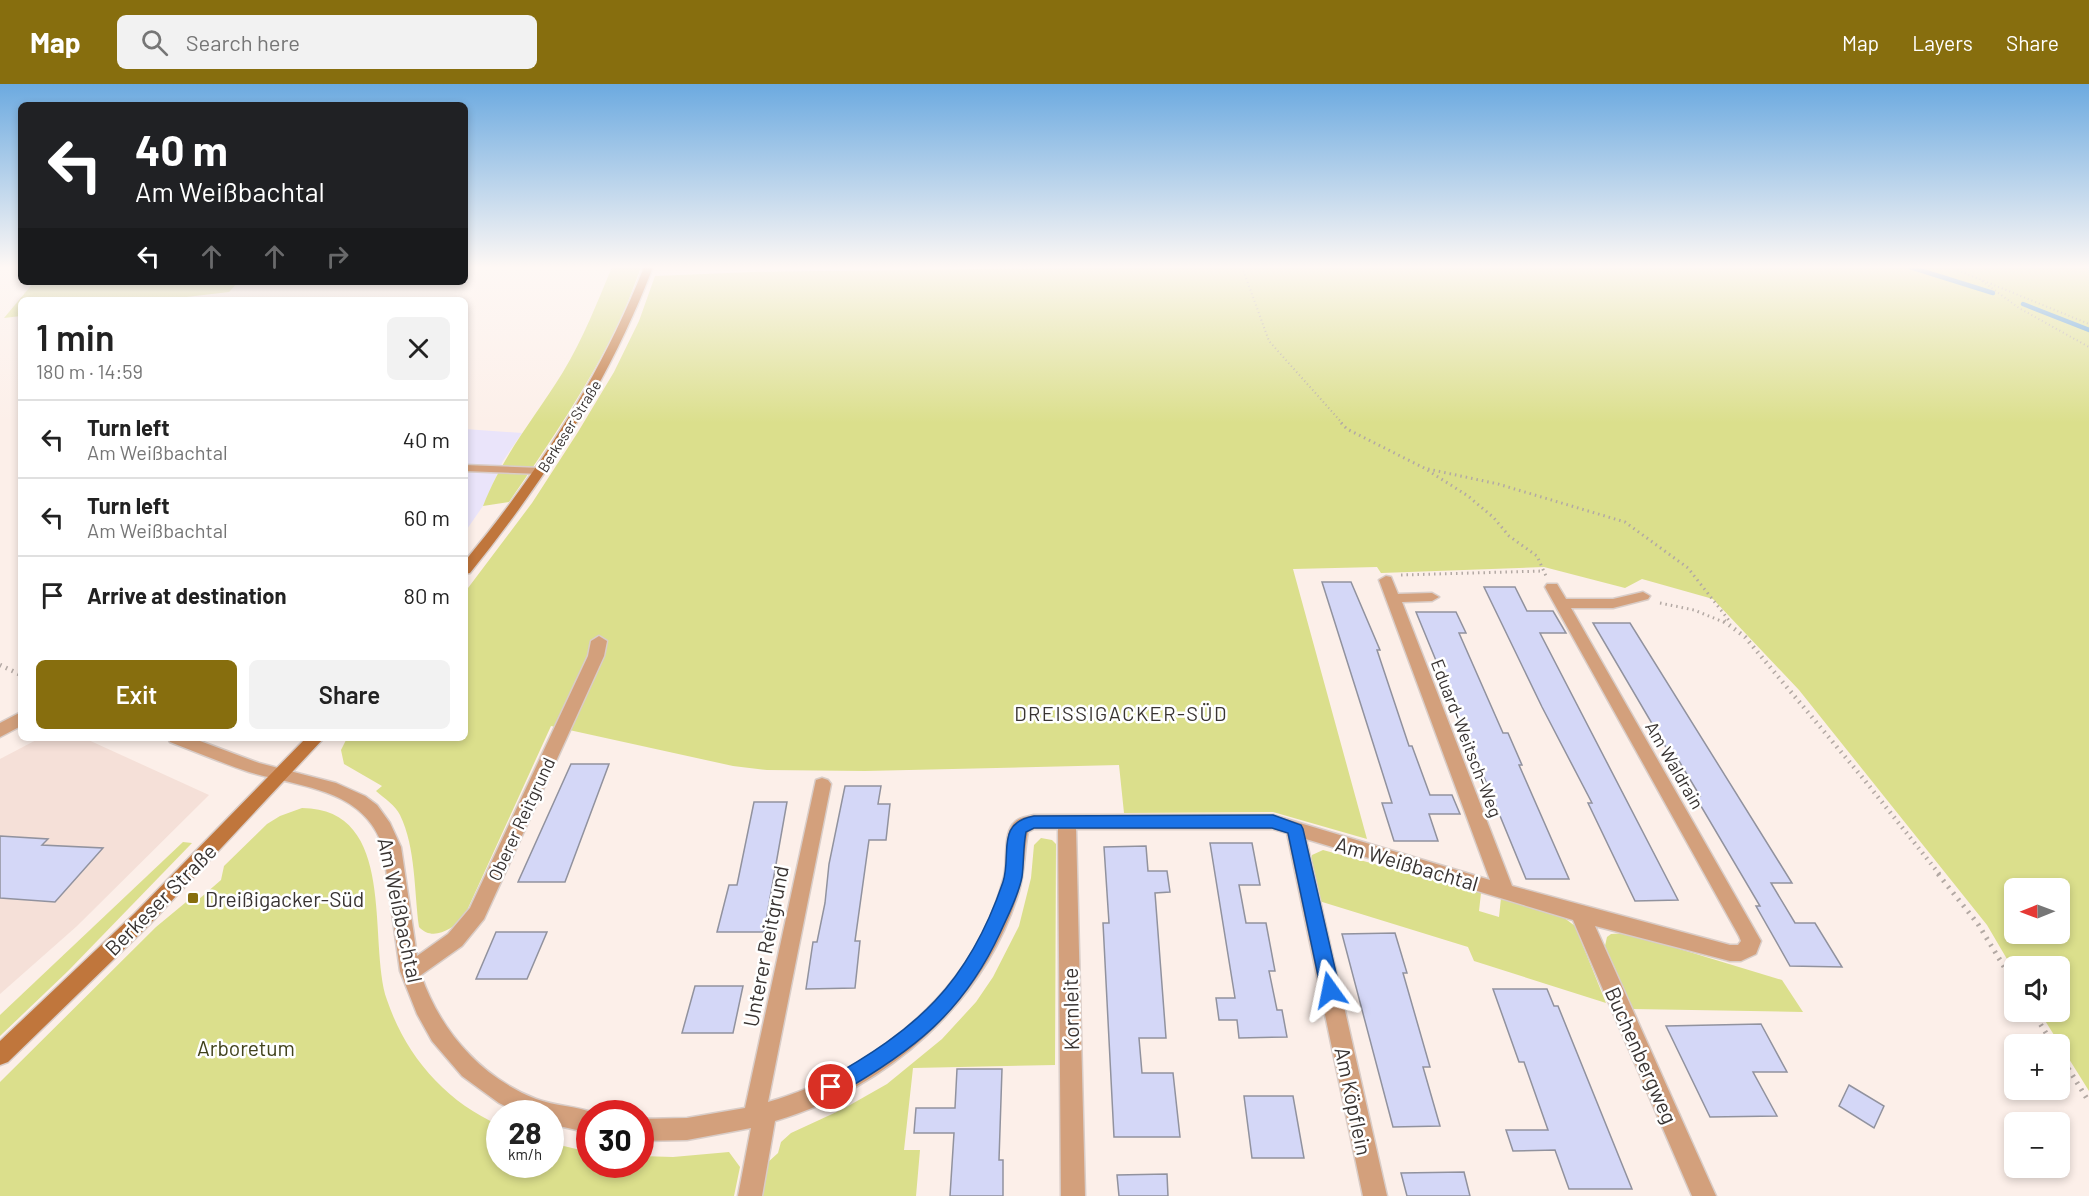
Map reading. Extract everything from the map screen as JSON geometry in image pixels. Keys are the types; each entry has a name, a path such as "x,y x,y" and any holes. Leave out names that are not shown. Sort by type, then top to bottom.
{"main road":[{"name":"Berkeser Straße","path":"468,566 541,471 608,363 629,319"},
{"name":"Berkeser Straße","path":"0,1055 142,919 313,741"}],"street":[{"name":"Eduard-Weitsch-Weg","path":"1386,580 1504,891"},
{"name":"Am Waldrain","path":"1552,587 1748,934 1751,941 1749,948"},
{"path":"1393,598 1432,597"},
{"path":"1561,603 1613,603 1640,597"},
{"name":"Oberer Reitgrund","path":"410,971 448,948 464,933 477,913 596,656 599,641"},
{"path":"0,731 18,720"},
{"name":"Am Weißbachtal","path":"184,741 253,767 315,783 350,797 372,811 389,835 394,854 410,971 439,1036 467,1067 491,1088 529,1107 576,1119"},
{"name":"Unterer Reitgrund","path":"750,1196 759,1116 822,784"},
{"name":"Am Weißbachtal","path":"654,1130 682,1130 759,1116 831,1087 876,1062 922,1028 962,983 979,958 993,930 1013,878 1019,830 1024,824 1034,822 1273,822 1580,914 1730,953 1741,953 1749,948"},
{"name":"Kornleite","path":"1067,823 1073,1196"},
{"name":"Am Köpflein","path":"1295,829 1375,1196"},
{"name":"Buchenbergweg","path":"1580,914 1704,1196"}],"lane":[{"path":"468,468 541,471"}],"path":[{"path":"1261,319 1269,341 1347,429 1424,468 1468,496 1494,518 1509,536 1532,550 1541,561 1543,571 1552,587"},
{"path":"2039,319 2089,346"},
{"path":"1424,468 1498,484 1625,522 1688,568 1732,624 1810,714 1978,924 2004,967"},
{"path":"1386,580 1388,575 1543,571"},
{"path":"1640,597 1695,610 1732,624"},
{"path":"0,665 18,674"},
{"path":"2070,1071 2089,1102"}],"shaded area":[{"path":"468,429 522,433 503,461 483,506 468,528"},
{"path":"34,741 91,741 209,795 77,926 0,994 0,759"}],"green space":[{"path":"590,319 621,319 567,414 509,502 483,506 500,469 552,389"},
{"path":"640,319 2089,319 2089,1091 2070,1061 2070,1034 2053,1034 2046,1022 2070,1022 2070,956 2005,956 1987,925 1799,690 1713,599 1642,579 1625,588 1544,567 1381,573 1377,567 1293,569 1367,839 1273,812 1124,813 1119,765 865,771 767,770 733,766 551,726 464,917 454,926 442,932 436,934 424,931 419,927 412,855 400,815 393,805 376,791 382,786 344,764 341,750 346,741 468,741 468,588 532,503 614,372"},
{"name":"Arboretum","path":"302,808 333,814 353,830 366,854 373,882 382,975 387,1000 405,1040 430,1074 461,1103 486,1118 486,1178 564,1178 564,1146 576,1149 576,1178 654,1178 654,1156 729,1152 740,1167 734,1196 0,1196 0,1082 156,927 191,898 198,900 221,880 224,866 267,824 280,816"},
{"path":"1041,838 1052,840 1056,844 1055,1065 913,1068 904,1150 920,1150 916,1196 761,1196 766,1164 778,1153 781,1142 791,1133 843,1109 887,1084 942,1039 976,1002 993,977 1019,926 1031,878 1034,845"},
{"path":"183,842 192,843 68,971 0,1036 0,1015"},
{"path":"1323,850 1481,893 1479,911 1499,917 1501,898 1563,917 1575,926 1606,1003 1474,961 1468,947 1319,901 1311,860 1312,855"},
{"path":"1627,933 1782,980 1803,1012 1633,1009 1605,946 1607,937 1611,934"}],"building":[{"path":"1322,582 1351,582 1380,650 1377,650 1409,746 1412,746 1430,795 1452,795 1460,814 1429,814 1438,841 1394,841 1382,803 1392,803"},
{"path":"1484,587 1515,587 1527,611 1553,611 1566,633 1540,633 1678,900 1635,901 1588,803 1592,803"},
{"path":"1416,612 1456,612 1466,633 1459,633 1503,733 1508,733 1522,765 1519,765 1569,879 1526,879"},
{"path":"1593,623 1630,623 1792,883 1771,883 1795,923 1815,923 1842,967 1790,966 1756,906 1760,906 1695,796 1700,796 1676,756 1671,756"},
{"path":"571,764 609,764 565,882 518,882"},
{"path":"845,786 881,786 878,804 890,804 886,840 869,840 855,941 860,941 855,988 806,989 813,942 817,942 825,903 829,864"},
{"path":"754,802 787,802 764,932 717,932 729,885 737,885"},
{"path":"0,836 48,839 42,845 103,848 55,902 0,898"},
{"path":"1210,843 1252,843 1260,885 1239,885 1246,923 1266,923 1275,971 1269,971 1277,1010 1282,1010 1287,1037 1239,1038 1237,1020 1219,1020 1216,998 1235,998"},
{"path":"1146,846 1148,871 1167,871 1170,892 1155,893 1166,1038 1139,1038 1142,1073 1173,1073 1180,1137 1114,1137 1103,923 1109,923 1104,847"},
{"path":"496,932 547,932 527,979 476,979"},
{"path":"1395,933 1407,973 1403,973 1430,1067 1423,1067 1440,1126 1393,1127 1342,934"},
{"path":"695,986 743,986 733,1033 682,1033"},
{"path":"1493,989 1547,989 1554,1006 1558,1006 1632,1189 1569,1189 1555,1150 1513,1151 1506,1130 1548,1130 1524,1062 1519,1062"},
{"path":"1761,1024 1787,1072 1753,1072 1777,1116 1710,1117 1666,1026"},
{"path":"957,1069 1002,1069 999,1160 1003,1160 1003,1196 950,1196 954,1133 914,1133 916,1108 955,1108"},
{"path":"1849,1085 1884,1106 1874,1128 1839,1106"},
{"path":"1244,1096 1293,1096 1304,1158 1252,1158"},
{"path":"1464,1172 1470,1196 1407,1196 1401,1173"},
{"path":"1167,1174 1168,1196 1119,1196 1117,1175"}],"waterway":[{"path":"2061,319 2089,330"}],"place":[{"name":"Dreißigacker-Süd","path":"193,898"}],"district":[{"name":"DREISSIGACKER-SÜD","path":"1121,713"}],"route":[{"path":"831,1087 876,1062 922,1028 962,983 979,958 1004,906 1013,878 1019,830 1024,824 1034,822 1273,822 1295,829 1330,990"}]}
